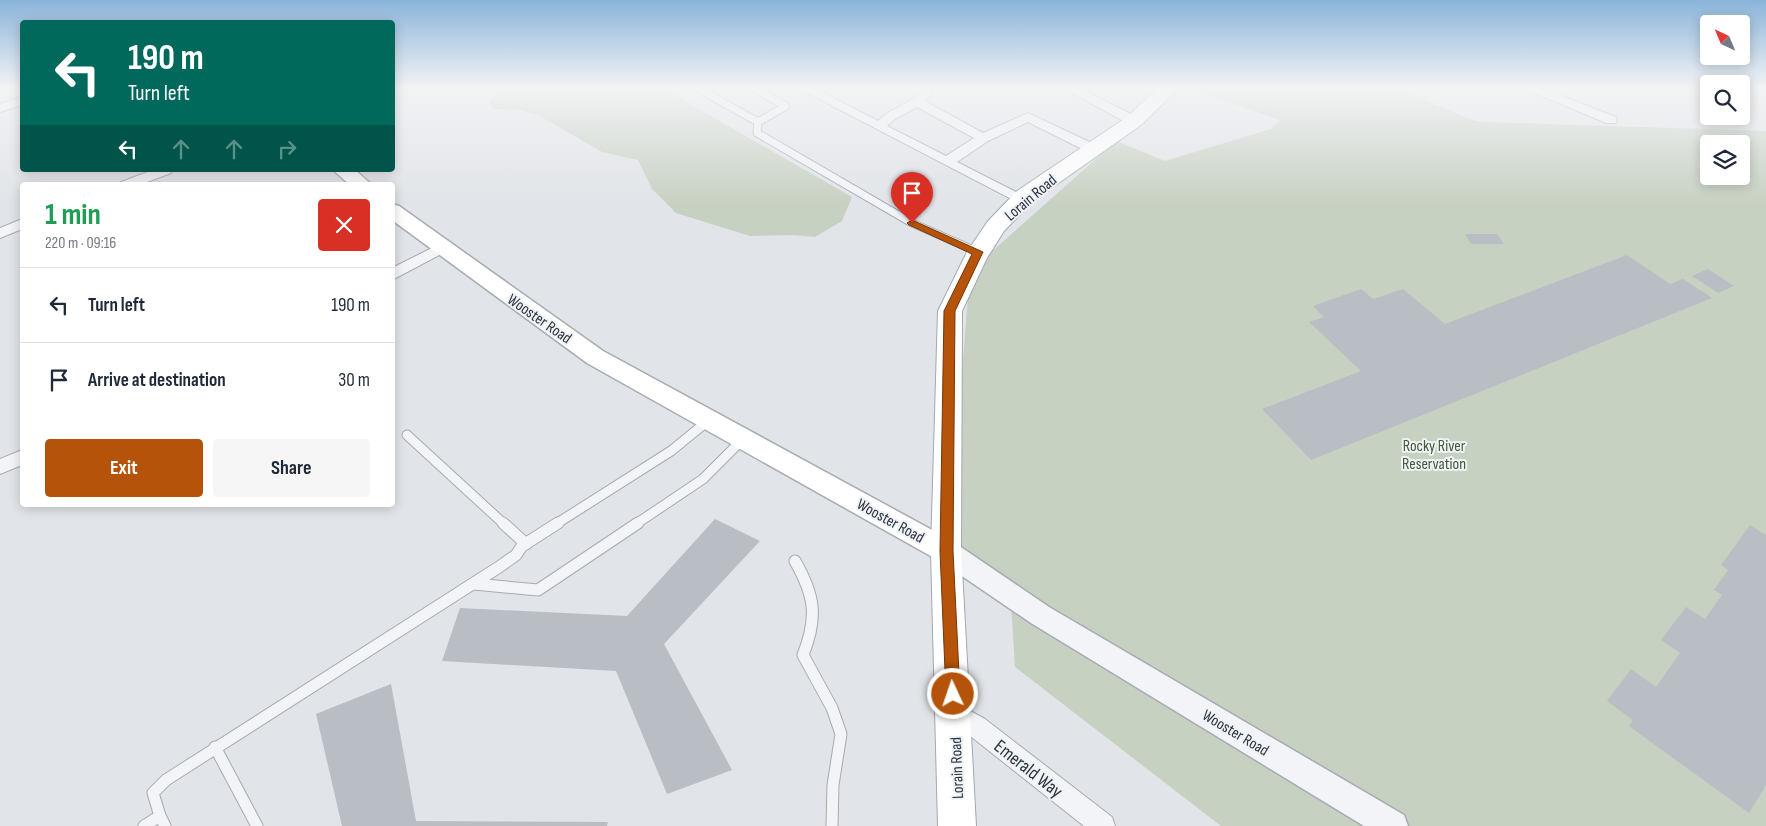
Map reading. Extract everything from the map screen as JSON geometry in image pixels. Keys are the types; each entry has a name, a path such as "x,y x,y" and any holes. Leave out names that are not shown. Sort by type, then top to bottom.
{"main road":[{"name":"Lorain Road","path":"957,826 954,713 946,551 950,311 978,252 996,226 1021,200 1126,127"},
{"path":"346,172 358,182"},
{"name":"Wooster Road","path":"395,212 442,248 595,356 946,551"}],"street":[{"path":"879,127 1021,200"},
{"path":"966,127 984,138"},
{"path":"947,162 984,138 1008,127"},
{"path":"1047,127 1093,149"},
{"path":"134,182 161,172"},
{"path":"0,232 20,225"},
{"path":"395,273 442,248"},
{"path":"0,467 20,457"},
{"name":"Wooster Road","path":"946,551 1040,615 1393,826"},
{"name":"Emerald Way","path":"954,713 977,727 1103,826"}],"lane":[{"path":"758,127 757,133 912,223 978,252"},
{"path":"144,826 162,821 153,793 166,780 474,584 516,555 526,544 671,451 709,420"},
{"path":"407,435 526,544"},
{"path":"474,584 538,590 703,479 743,438"},
{"path":"796,561 814,602 815,620 810,640 803,655 832,708 841,734 833,785 832,826"},
{"path":"215,748 257,826"}],"green space":[{"path":"558,127 729,127 852,197 842,221 815,237 794,235 750,236 676,213 652,189 638,160 602,152"},
{"name":"Rocky River Reservation","path":"1273,127 1627,127 1766,131 1766,826 1221,826 1015,667 1010,586 948,549 970,271 1116,141 1165,161 1271,129"}],"building":[{"path":"1465,234 1497,234 1504,244 1471,244"},
{"path":"1627,255 1670,284 1683,279 1712,298 1311,460 1262,409 1361,371 1309,322 1324,317 1313,306 1361,289 1373,299 1403,289 1445,324"},
{"path":"1708,269 1734,286 1718,293 1692,276"},
{"path":"715,519 760,541 664,644 732,770 667,794 616,671 442,661 460,608 627,616"},
{"path":"1750,525 1766,535 1766,785 1749,813 1629,726 1633,720 1607,701 1631,669 1656,687 1680,653 1661,640 1686,607 1705,619 1722,595 1714,590 1728,570 1721,565"},
{"path":"391,684 416,821 608,822 607,826 342,826 316,714"}],"route":[{"path":"912,223 978,252 950,311 946,551 953,694"}]}
